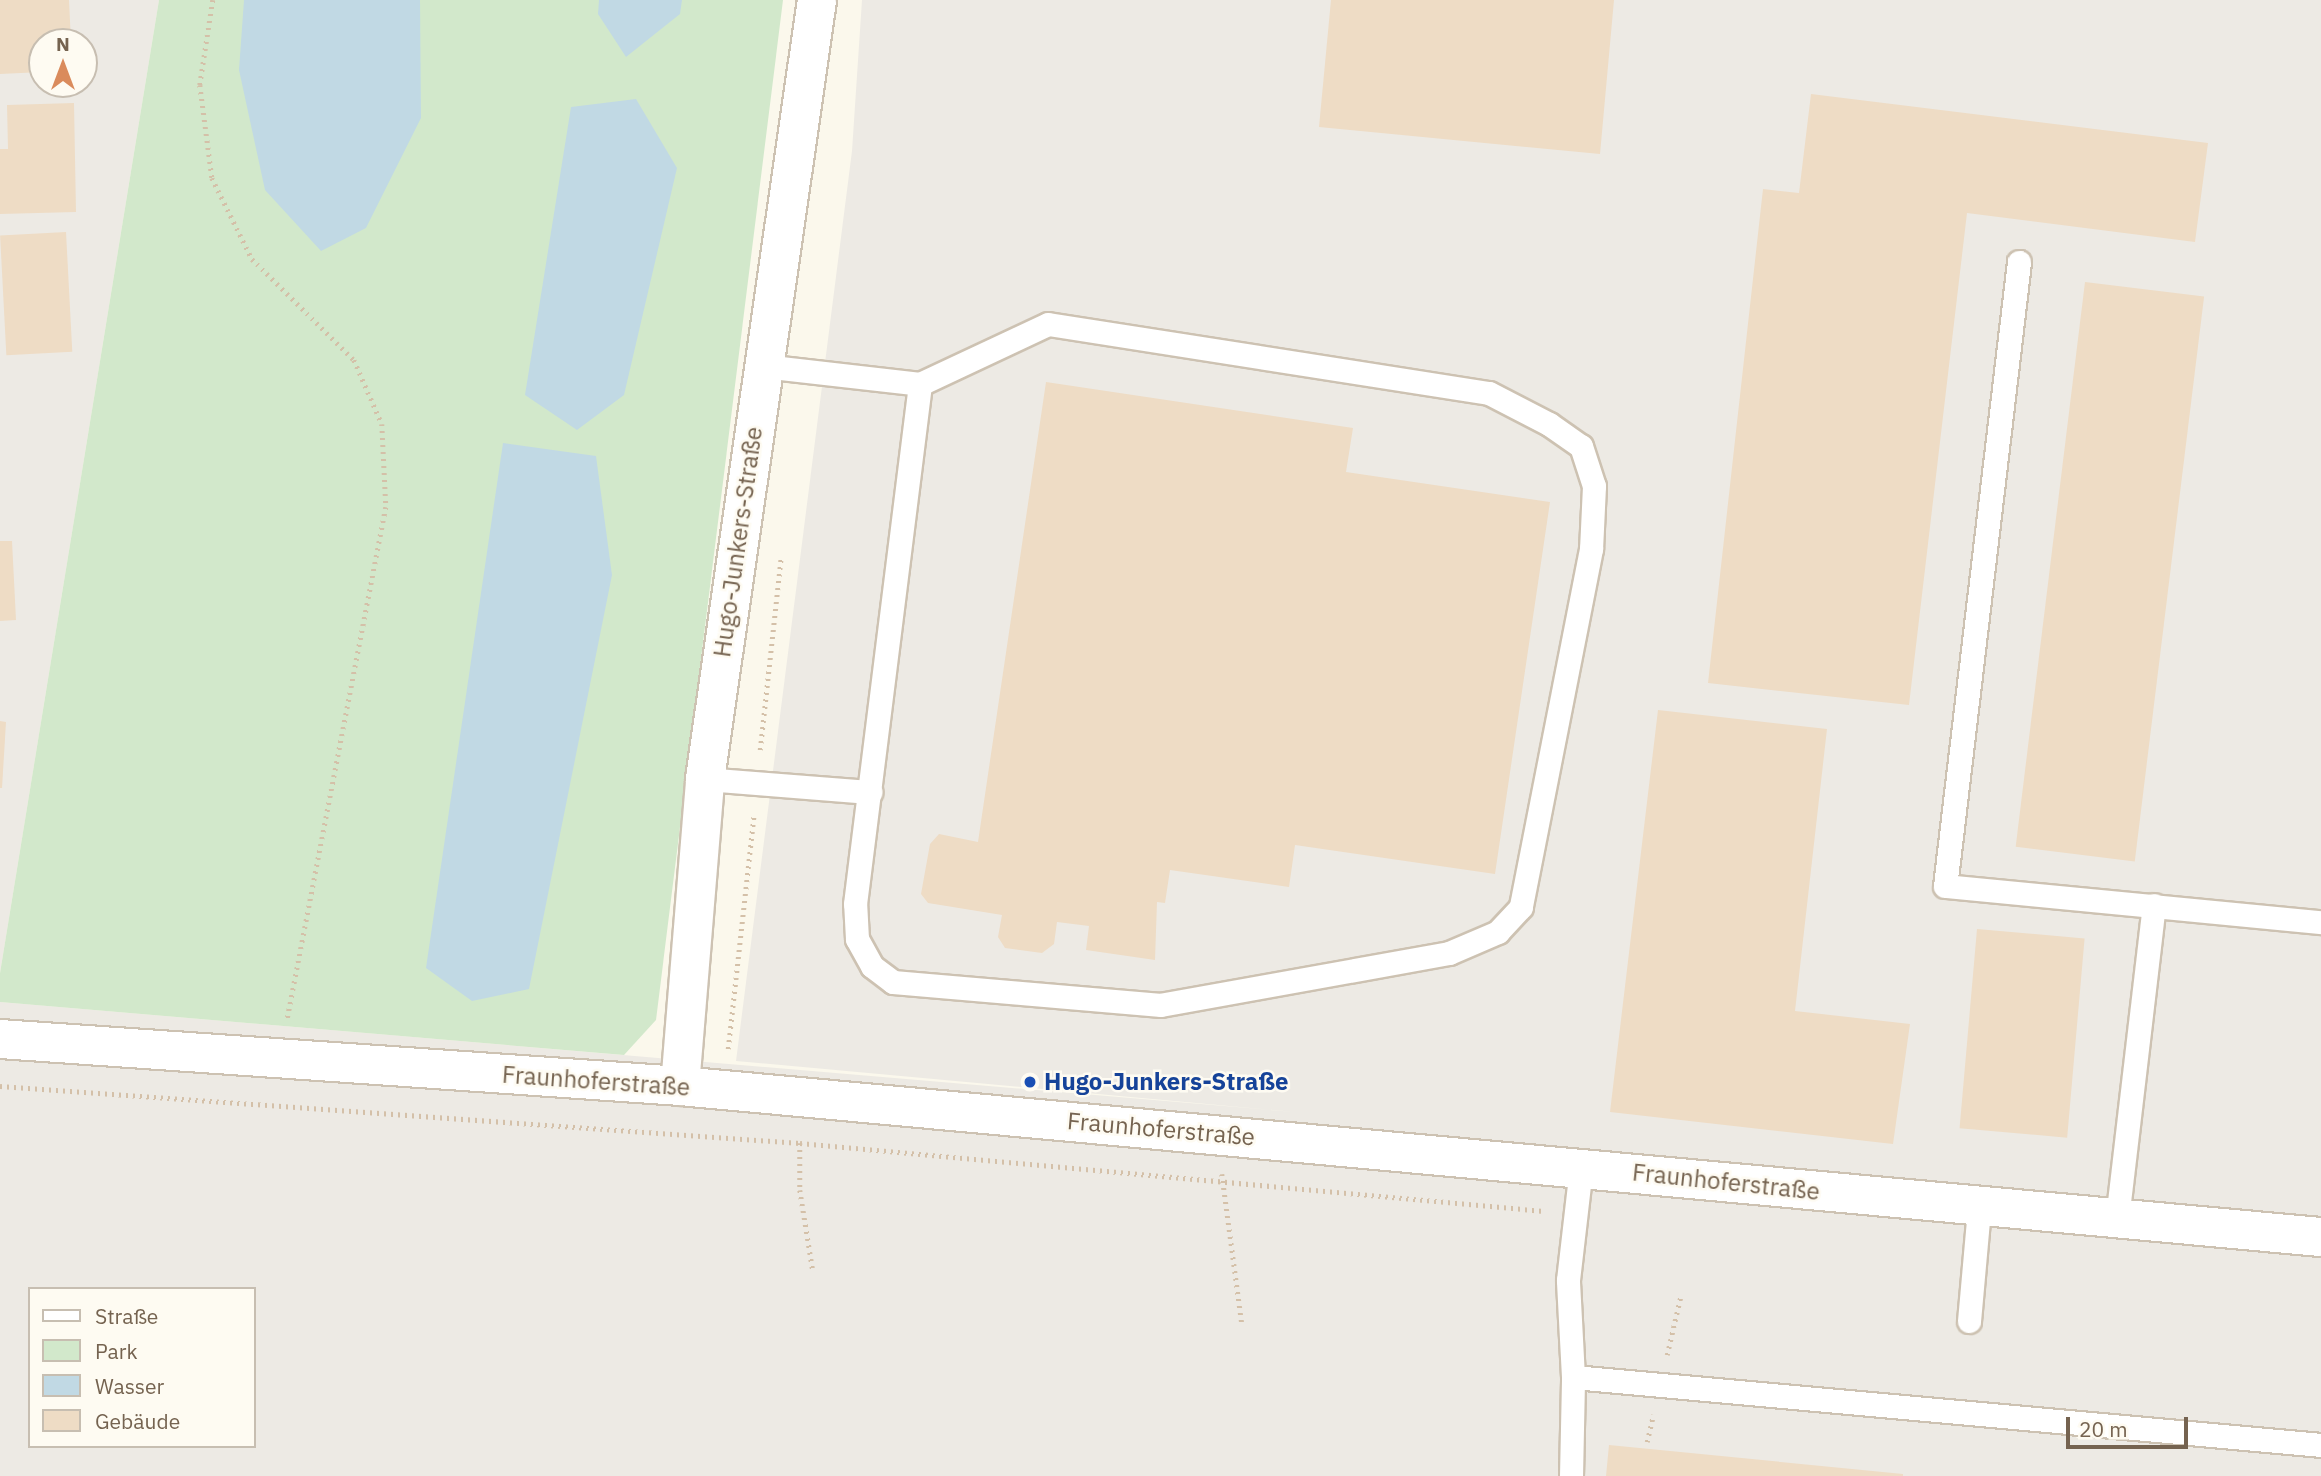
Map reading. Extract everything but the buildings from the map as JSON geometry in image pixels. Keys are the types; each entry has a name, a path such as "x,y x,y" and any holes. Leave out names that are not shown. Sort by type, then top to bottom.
{"street":[{"name":"Hugo-Junkers-Straße","path":"680,1086 705,779 762,366 817,0"},
{"name":"Fraunhoferstraße","path":"0,1039 680,1086 1581,1167 1979,1208 2321,1237"}],"lane":[{"path":"2019,262 1945,886 2321,922"},
{"path":"762,366 920,384 1048,324 1489,393 1549,424 1581,446 1594,486 1591,550 1521,907 1498,932 1449,953 1161,1005 893,982 872,966 857,940 855,904 920,384"},
{"path":"705,779 870,792"},
{"path":"2117,1219 2154,905"},
{"path":"1571,1476 1573,1377 1568,1280 1581,1167"},
{"path":"1969,1321 1979,1208"},
{"path":"1573,1377 2321,1445"}],"path":[{"path":"213,0 200,85 212,178 252,259 354,360 382,424 386,507 279,1059"},
{"path":"727,1056 782,550"},
{"path":"0,1086 800,1143 1222,1185 1574,1213"},
{"path":"800,1097 800,1190 813,1271"},
{"path":"1221,1135 1222,1185 1242,1324"}],"shaded area":[{"path":"0,0 159,0 0,973"},
{"path":"862,0 2321,0 2321,1476 0,1476 0,1002 1295,1112 736,1061 852,151"}],"green space":[{"path":"159,0 783,0 656,1020 624,1055 0,1002 0,973"}],"water":[{"path":"244,0 420,0 421,118 366,228 321,251 265,190 239,70"},
{"path":"599,0 682,0 680,14 626,57 598,14"},
{"path":"636,99 677,168 624,395 577,430 525,395 571,107"},
{"path":"503,443 596,456 612,575 529,989 472,1001 426,968"}],"place":[{"name":"Hugo-Junkers-Straße","path":"1030,1082"}]}
